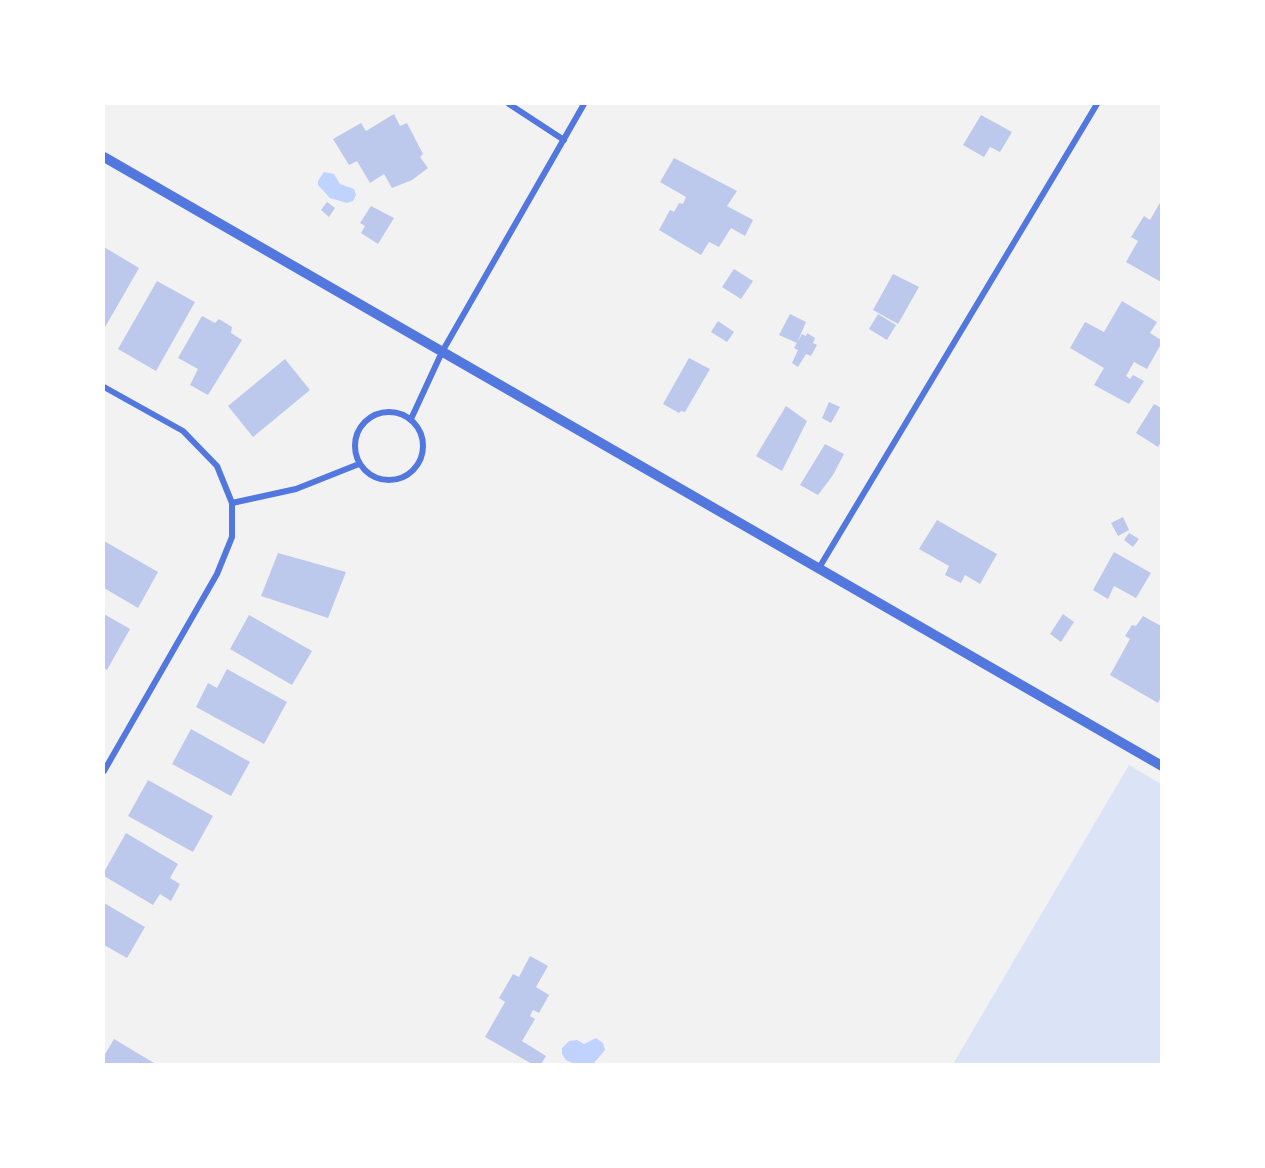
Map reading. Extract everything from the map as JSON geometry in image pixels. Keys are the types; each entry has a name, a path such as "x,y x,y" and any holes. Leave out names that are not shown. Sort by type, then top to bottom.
{"street":[{"path":"509,104 564,140"},
{"path":"411,419 442,352 584,104"},
{"path":"819,568 1097,104"},
{"path":"104,157 1161,766"},
{"path":"104,387 183,431 218,466 232,503 232,537 217,574 104,771"},
{"path":"383,411 395,411 411,419 419,430 423,441 422,454 411,473 388,481 367,473 359,464 354,445 358,430 365,420 383,411"},
{"path":"232,503 296,489 359,464"}],"shaded area":[{"path":"1129,765 1161,784 1161,1064 953,1064"}],"water":[{"path":"324,172 334,174 340,184 354,189 356,195 353,201 347,203 330,198 318,185"},
{"path":"596,1038 603,1043 605,1050 594,1063 574,1064 566,1060 562,1054 562,1048 569,1041 577,1040 584,1044"}],"building":[{"path":"394,114 400,126 407,123 423,154 420,157 428,168 412,180 392,188 384,174 370,183 357,161 349,165 333,139 361,123 366,131"},
{"path":"981,115 1012,132 1000,152 990,147 984,157 963,145"},
{"path":"674,158 737,191 727,206 753,220 745,236 731,228 719,247 709,242 701,255 659,230 670,210 674,212 679,203 683,204 686,197 660,182"},
{"path":"1161,201 1161,282 1126,262 1138,241 1131,237 1144,216 1150,220"},
{"path":"327,202 335,208 329,217 321,210"},
{"path":"371,206 394,218 378,244 361,233 365,226 360,223"},
{"path":"104,247 139,268 104,329"},
{"path":"734,269 753,281 741,299 722,287"},
{"path":"893,274 919,287 898,324 873,310"},
{"path":"157,281 195,302 156,371 118,349"},
{"path":"1122,301 1157,322 1150,333 1161,340 1147,369 1134,362 1126,376 1130,379 1133,375 1144,381 1129,404 1094,385 1104,368 1070,348 1085,322 1104,332"},
{"path":"790,314 806,322 797,343 779,335"},
{"path":"878,314 896,325 887,340 869,329"},
{"path":"202,316 215,323 219,319 232,327 231,333 242,340 208,395 190,385 198,369 178,358"},
{"path":"718,321 734,332 727,342 711,332"},
{"path":"807,333 815,338 813,343 817,345 811,356 806,354 798,367 792,363 798,350 794,348 802,334 806,336"},
{"path":"689,358 710,369 685,412 679,413 663,404"},
{"path":"285,359 310,390 253,437 228,406"},
{"path":"829,402 840,407 831,423 822,418"},
{"path":"1154,404 1161,408 1161,442 1158,447 1136,433"},
{"path":"786,406 807,421 782,471 756,456"},
{"path":"825,444 844,454 833,475 818,495 800,485"},
{"path":"1123,517 1129,530 1118,536 1111,523"},
{"path":"937,520 997,554 980,584 965,575 961,583 945,575 949,566 919,549"},
{"path":"1129,533 1139,539 1133,547 1124,540"},
{"path":"104,541 158,572 138,608 104,588"},
{"path":"1114,552 1151,573 1136,598 1114,586 1108,599 1093,590"},
{"path":"278,553 346,572 328,618 261,596"},
{"path":"104,614 130,629 107,670 104,668"},
{"path":"1063,614 1074,622 1061,642 1050,634"},
{"path":"249,615 312,651 292,685 230,649"},
{"path":"1143,616 1161,626 1161,697 1158,703 1110,675 1130,639 1125,636 1132,625 1136,626"},
{"path":"227,669 287,702 264,744 196,707 208,683 217,688"},
{"path":"191,729 250,762 231,796 172,764"},
{"path":"148,780 213,816 193,852 128,816"},
{"path":"126,833 178,864 170,878 180,884 171,901 160,894 153,905 104,876 104,872"},
{"path":"104,903 145,927 127,958 104,945"},
{"path":"530,956 548,966 536,987 549,995 539,1013 533,1010 530,1016 535,1019 522,1041 546,1056 541,1064 532,1064 485,1037 505,1002 499,998 513,974 519,977"},
{"path":"114,1039 154,1063 104,1064 104,1056"}]}
